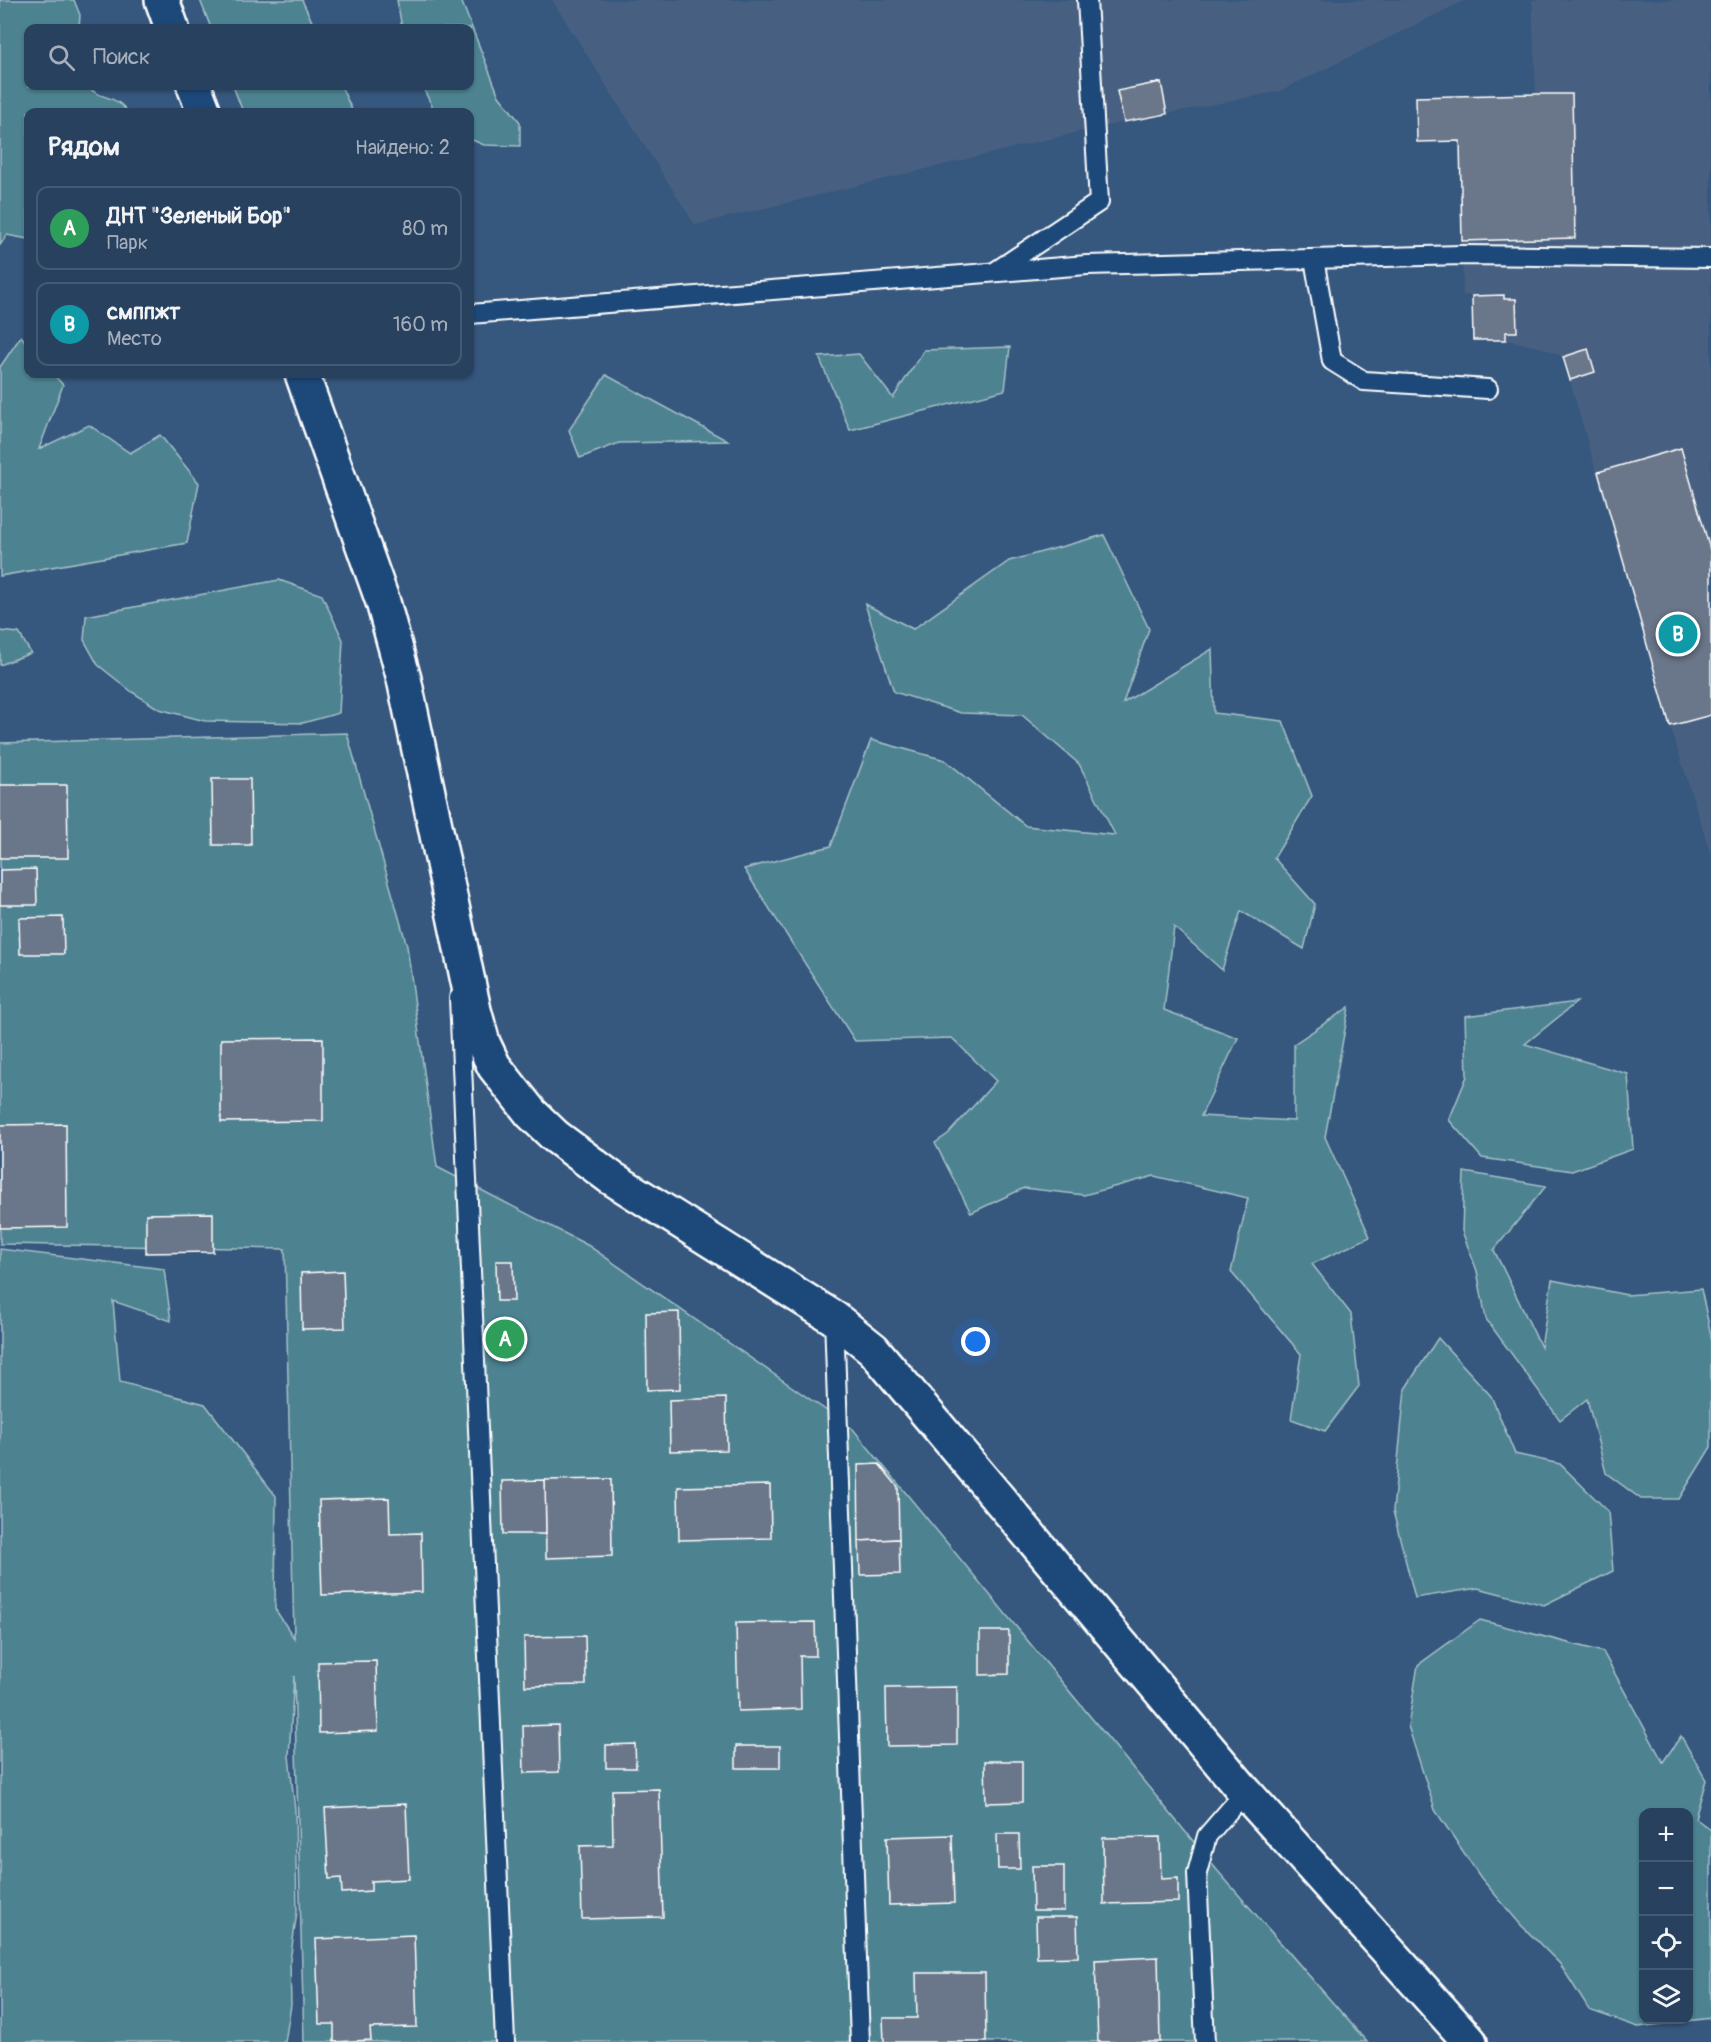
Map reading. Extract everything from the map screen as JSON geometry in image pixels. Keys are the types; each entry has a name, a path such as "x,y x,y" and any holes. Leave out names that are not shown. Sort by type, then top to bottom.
{"street":[{"path":"162,0 171,24"},
{"path":"196,90 202,108"},
{"path":"303,378 383,602 404,679 456,931 483,1043 495,1066 531,1113 579,1155 610,1177 834,1318 873,1349 1245,1792 1470,2042"}],"lane":[{"path":"994,272 1100,202 1087,0"},
{"path":"474,314 1087,265 1462,255 1711,258"},
{"path":"1314,259 1332,361 1364,381 1488,389"},
{"path":"456,931 505,2042"},
{"path":"834,1318 860,2042"},
{"path":"1205,2042 1197,1873 1207,1836 1245,1792"}],"shaded area":[{"path":"552,0 1466,0 1280,91 1095,128 695,225"},
{"path":"1532,0 1711,0 1711,855 1670,726 1563,357 1543,348 1507,340 1473,340 1472,296 1463,295 1462,241 1575,238 1572,94 1536,94"}],"green space":[{"path":"0,0 74,0 80,15 79,24 24,24 24,90 92,90 125,108 24,108 24,238 7,235 0,245"},
{"path":"200,0 302,0 313,24 209,24"},
{"path":"397,0 461,0 470,24 401,24"},
{"path":"474,33 499,96 520,122 520,146 484,145 474,141 474,108 433,108 424,90 474,90"},
{"path":"235,90 343,90 351,108 241,108"},
{"path":"21,336 24,340 24,378 57,378 63,385 39,449 89,425 130,453 160,435 199,483 187,543 0,576 0,367"},
{"path":"1010,347 1005,390 850,430 819,357 859,354 893,398 924,350"},
{"path":"606,375 728,441 619,443 580,458 569,430"},
{"path":"1104,535 1149,629 1123,703 1212,649 1214,713 1283,721 1312,796 1274,858 1315,904 1304,949 1241,911 1222,970 1174,927 1164,1010 1238,1038 1201,1116 1294,1121 1294,1044 1349,1007 1325,1137 1370,1237 1312,1264 1351,1314 1359,1386 1325,1431 1291,1419 1301,1354 1231,1272 1248,1198 1154,1176 1084,1195 1024,1188 971,1213 935,1143 948,1134 996,1081 952,1038 855,1041 744,869 831,846 871,740 945,760 1026,826 1115,835 1079,764 1022,715 961,713 894,692 865,604 913,629 1009,561"},
{"path":"279,580 322,595 343,640 339,713 303,723 205,721 159,709 132,692 98,665 84,640 86,616"},
{"path":"0,631 19,633 31,653 0,665"},
{"path":"347,733 407,946 437,1167 589,1246 853,1429 1217,1870 1367,2042 304,2042 294,1676 289,1756 295,1810 297,1912 290,1961 291,2005 285,2042 0,2042 0,1249 164,1269 171,1321 113,1301 120,1382 205,1404 276,1496 275,1609 294,1638 285,1249 0,1244 0,743"},
{"path":"1577,1002 1525,1044 1628,1074 1633,1149 1572,1171 1482,1158 1449,1120 1467,1076 1465,1016"},
{"path":"1464,1172 1546,1186 1494,1250 1541,1347 1552,1280 1627,1295 1701,1289 1711,1335 1711,1447 1679,1499 1641,1499 1606,1473 1587,1399 1560,1420 1486,1319 1477,1271 1462,1231"},
{"path":"1438,1338 1491,1396 1515,1454 1560,1464 1608,1511 1613,1571 1544,1605 1478,1588 1415,1598 1393,1511 1405,1389"},
{"path":"1480,1620 1603,1652 1663,1762 1681,1736 1706,1780 1695,1818 1711,1830 1711,2018 1693,2020 1693,1808 1639,1808 1639,2024 1662,2024 1638,2027 1589,2010 1560,1964 1520,1924 1481,1878 1435,1810 1408,1726 1418,1665"}],"building":[{"path":"1161,82 1167,114 1124,122 1117,91"},
{"path":"1572,94 1575,238 1462,241 1460,141 1417,142 1416,97"},
{"path":"1504,295 1504,299 1516,299 1517,332 1506,332 1506,340 1473,340 1472,296"},
{"path":"1588,349 1595,372 1570,380 1563,357"},
{"path":"1681,448 1711,553 1711,715 1670,726 1598,472"},
{"path":"212,779 250,779 251,845 213,845"},
{"path":"0,785 67,785 68,858 0,858"},
{"path":"36,869 37,905 0,905 0,870"},
{"path":"63,917 64,954 20,954 19,918"},
{"path":"323,1038 323,1121 221,1122 221,1039"},
{"path":"66,1124 67,1227 0,1228 0,1125"},
{"path":"213,1213 213,1252 146,1253 146,1214"},
{"path":"496,1261 513,1261 514,1301 497,1301"},
{"path":"343,1271 345,1328 302,1329 301,1273"},
{"path":"679,1312 680,1389 647,1390 646,1313"},
{"path":"726,1398 727,1450 670,1451 669,1400"},
{"path":"879,1464 898,1487 899,1539 859,1541 858,1465"},
{"path":"611,1479 612,1556 546,1558 545,1480"},
{"path":"545,1480 546,1534 503,1534 502,1481"},
{"path":"770,1485 771,1538 679,1540 678,1487"},
{"path":"389,1498 390,1534 421,1533 422,1592 322,1595 319,1500"},
{"path":"899,1539 900,1574 860,1575 859,1541"},
{"path":"815,1622 816,1656 800,1656 801,1709 738,1711 736,1623"},
{"path":"980,1631 1009,1631 1009,1674 980,1675"},
{"path":"585,1636 586,1685 525,1686 524,1637"},
{"path":"376,1661 378,1731 319,1733 318,1662"},
{"path":"957,1687 957,1745 887,1746 886,1688"},
{"path":"558,1725 559,1772 524,1773 523,1726"},
{"path":"635,1744 636,1768 606,1768 606,1745"},
{"path":"736,1746 780,1746 780,1768 736,1768"},
{"path":"985,1761 1022,1761 1022,1802 986,1803"},
{"path":"659,1789 663,1917 582,1919 580,1846 613,1845 612,1790"},
{"path":"406,1804 409,1879 371,1881 371,1891 342,1893 341,1878 329,1879 325,1808"},
{"path":"997,1834 1019,1834 1020,1869 998,1869"},
{"path":"952,1835 954,1903 889,1905 887,1837"},
{"path":"1160,1837 1161,1879 1178,1878 1178,1902 1104,1904 1103,1838"},
{"path":"1032,1866 1064,1866 1064,1911 1033,1911"},
{"path":"1036,1917 1077,1917 1078,1957 1037,1958"},
{"path":"414,1935 417,2027 370,2028 371,2040 334,2042 334,2024 319,2024 316,1939"},
{"path":"1158,1957 1160,2042 1098,2042 1095,1960"},
{"path":"916,1973 985,1973 986,2042 884,2042 883,2018 917,2018"}],"place":[{"name":"смппжт","path":"1678,634"},
{"name":"ДНТ \"Зеленый Бор\"","path":"505,1339"}]}
